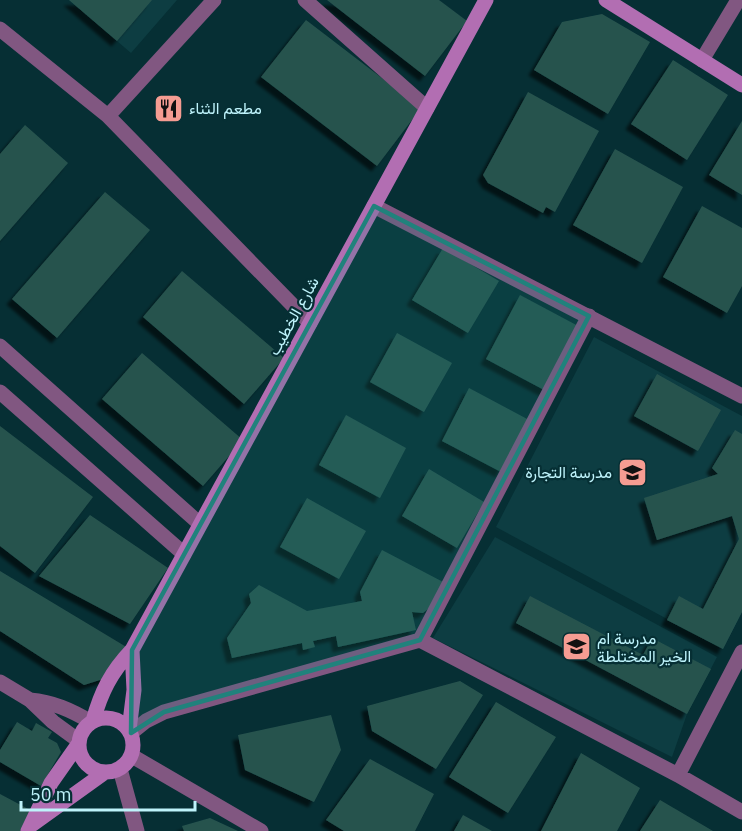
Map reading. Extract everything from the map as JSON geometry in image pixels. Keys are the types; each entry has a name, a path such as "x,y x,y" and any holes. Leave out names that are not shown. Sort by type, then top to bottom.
{"main road":[{"name":"شارع الخطيب","path":"92,722 103,690 116,669 132,650 486,0"},
{"path":"606,0 742,85"},
{"path":"79,742 79,750 85,764 104,773 120,769 132,756 134,744 130,731 134,690 132,650"},
{"path":"29,828 51,783 79,742 83,730 99,719 112,718 124,724 130,731"},
{"path":"29,828 104,773"}],"street":[{"path":"108,116 214,0"},
{"path":"305,0 427,108"},
{"path":"702,60 738,0"},
{"path":"0,29 108,116 310,323"},
{"path":"374,206 742,396"},
{"path":"420,640 589,316"},
{"path":"0,346 200,524"},
{"path":"0,392 184,554"},
{"path":"130,731 164,712 420,640 678,775 742,812"},
{"path":"678,775 742,652"},
{"path":"0,682 30,700 79,742"},
{"path":"30,700 63,706 92,722"},
{"path":"132,756 261,831"},
{"path":"120,769 137,831"}],"highlighted area":[{"path":"374,206 589,316 420,640 164,712 131,733 132,650"}],"shaded area":[{"path":"69,0 177,0 131,53"},
{"name":"مدرسة التجارة","path":"594,337 742,416 742,612 723,649 496,527"},
{"name":"مدرسة ام الخير المختلطة","path":"495,537 717,657 687,714 672,757 433,638"}],"building":[{"path":"69,0 152,0 117,41"},
{"path":"327,0 439,0 467,21 425,76"},
{"path":"602,14 650,42 608,114 534,70 562,22"},
{"path":"306,20 421,108 377,166 261,77"},
{"path":"673,60 728,95 687,160 631,124"},
{"path":"528,92 599,131 555,212 546,207 543,213 488,183 483,175"},
{"path":"742,121 742,195 709,175"},
{"path":"25,125 68,163 0,241 0,154"},
{"path":"615,149 683,187 642,263 573,225"},
{"path":"105,192 150,230 57,338 12,299"},
{"path":"702,206 742,228 742,286 727,313 663,277"},
{"path":"443,248 499,281 468,333 412,300"},
{"path":"182,271 284,358 244,404 143,317"},
{"path":"520,295 580,327 546,391 486,359"},
{"path":"397,333 452,363 424,412 370,382"},
{"path":"142,353 243,440 203,486 102,399"},
{"path":"657,374 721,410 698,451 634,416"},
{"path":"469,388 529,420 501,472 442,441"},
{"path":"346,415 406,448 380,498 319,465"},
{"path":"0,426 93,497 35,573 0,546"},
{"path":"735,430 742,434 742,612 723,649 667,620 679,596 703,609 739,539 732,516 657,540 644,498 718,474 712,468"},
{"path":"429,469 484,502 457,548 402,516"},
{"path":"307,498 366,531 339,579 280,547"},
{"path":"90,515 168,568 130,624 39,576"},
{"path":"382,550 445,583 433,605 423,613 412,612 416,630 338,647 336,636 313,641 315,647 303,650 302,643 232,658 227,638 251,603 249,594 259,585 307,611 362,601 360,592"},
{"path":"0,571 133,651 119,674 84,685 0,631"},
{"path":"530,596 643,655 652,638 711,669 687,714 516,623"},
{"path":"460,681 483,695 436,769 372,731 367,706"},
{"path":"496,702 556,737 508,813 449,777"},
{"path":"331,715 341,750 314,802 245,770 238,735"},
{"path":"17,722 32,731 36,723 52,732 48,738 57,743 61,752 41,786 0,762 0,750"},
{"path":"581,753 640,788 617,831 541,831"},
{"path":"370,759 434,794 415,831 344,831 326,820"},
{"path":"0,794 32,811 21,831 0,831"},
{"path":"660,800 713,831 640,831"},
{"path":"463,815 492,831 454,831"},
{"path":"210,818 238,831 184,831 182,826"}],"place":[{"name":"مطعم الثناء","path":"168,108"},
{"name":"مدرسة التجارة","path":"633,472"},
{"name":"مدرسة ام الخير المختلطة","path":"576,647"}]}
